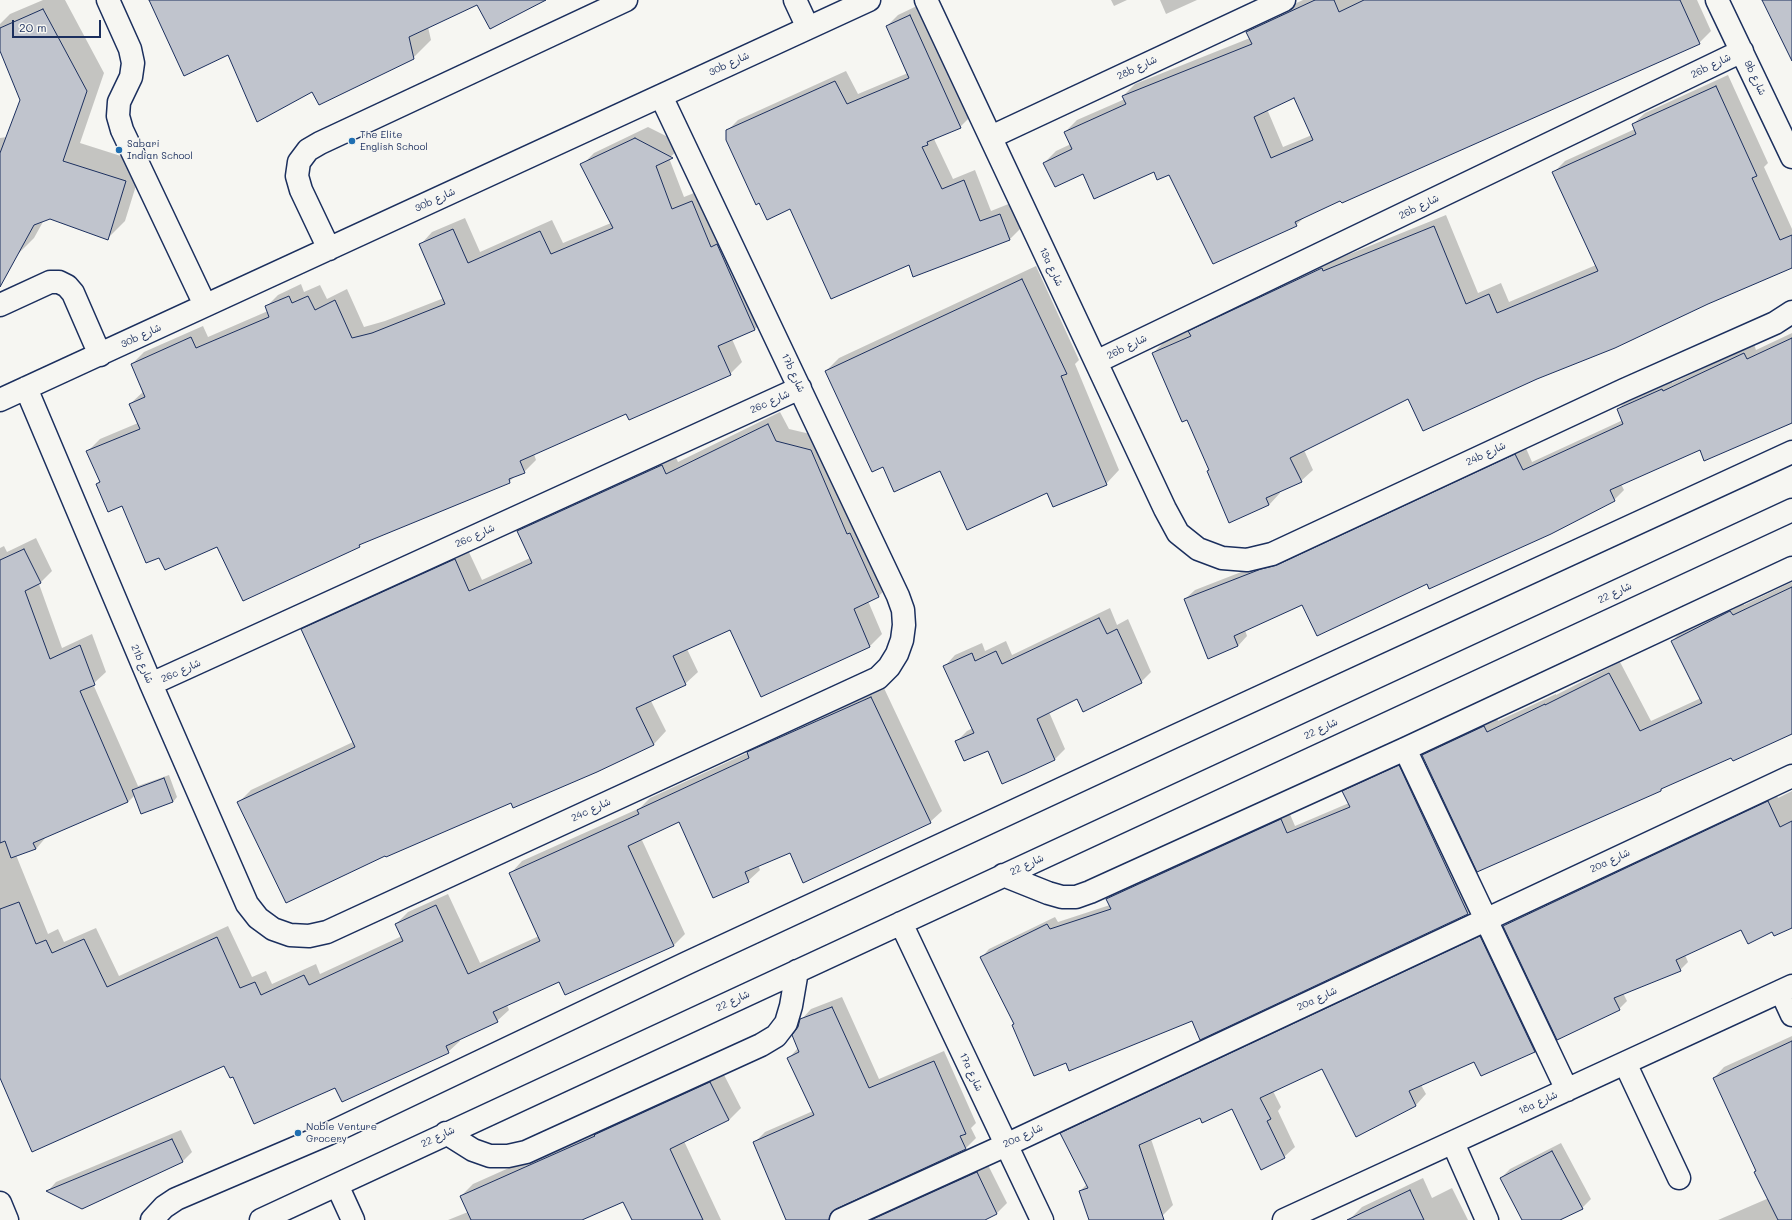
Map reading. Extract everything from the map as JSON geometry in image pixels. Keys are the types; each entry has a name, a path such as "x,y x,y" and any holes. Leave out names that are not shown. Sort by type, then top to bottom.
{"street":[{"path":"108,0 130,49 132,63 131,76 119,102 118,116 122,130 205,305"},
{"path":"329,249 301,190 297,176 300,162 308,150 626,0"},
{"path":"795,0 808,28"},
{"name":"30b شارع","path":"0,400 869,0"},
{"name":"13a شارع","path":"926,0 1165,509 1178,533"},
{"name":"28b شارع","path":"991,137 1284,0"},
{"name":"9b شارع","path":"1717,0 1792,157"},
{"name":"26b شارع","path":"1096,362 1742,51"},
{"name":"17b شارع","path":"661,96 898,596 903,610 904,625 902,640 897,654"},
{"path":"0,306 50,282 59,282 67,286 73,293 100,355"},
{"name":"24b شارع","path":"1178,533 1198,549 1222,558 1247,560 1272,554 1624,390 1775,323 1792,312"},
{"name":"21b شارع","path":"26,388 151,684 247,904 258,918 273,929"},
{"name":"26c شارع","path":"151,684 800,388"},
{"path":"152,1220 164,1207 176,1199 328,1134 680,966 1792,452"},
{"name":"شارع 22","path":"261,1220 1792,510"},
{"path":"1003,876 1062,897 1076,896 1090,892 1405,749 1792,568"},
{"name":"24c شارع","path":"273,929 290,935 309,936 327,932 878,678 889,667 897,654"},
{"path":"1405,749 1567,1090"},
{"name":"20a شارع","path":"841,1220 1006,1145 1792,776"},
{"name":"17a شارع","path":"901,923 1042,1220"},
{"path":"446,1133 473,1150 490,1156 508,1156 526,1152 761,1045 776,1036 786,1023 797,971"},
{"path":"1786,988 1792,1015"},
{"name":"18a شارع","path":"1284,1220 1786,988"},
{"path":"1625,1063 1679,1178"},
{"path":"1453,1143 1487,1220"},
{"path":"337,1185 353,1220"},
{"path":"0,1203 7,1220"}],"building":[{"path":"149,0 546,0 490,29 477,5 409,37 414,59 319,105 312,92 257,122 228,55 184,76"},
{"path":"1315,0 1334,0 1339,12 1364,0 1680,0 1700,44 1342,203 1340,201 1295,222 1297,226 1213,264 1169,175 1157,180 1154,172 1094,199 1083,174 1055,187 1043,163 1072,149 1064,132 1126,104 1122,96 1252,44 1246,32","holes":["1294,98 1313,140 1271,158 1254,117"]},
{"path":"1762,0 1792,0 1792,61"},
{"path":"43,9 87,91 63,161 126,181 108,240 50,219 34,225 0,287 0,153 20,100 0,51 0,28"},
{"path":"910,15 961,128 927,142 928,145 922,147 942,189 964,180 980,221 1000,214 1010,240 913,277 909,265 831,299 790,209 767,220 759,203 756,205 726,140 726,130 835,81 847,104 909,78 886,26"},
{"path":"1716,86 1757,176 1752,178 1780,240 1792,235 1792,268 1708,304 1615,348 1537,379 1423,431 1408,399 1290,458 1302,482 1266,498 1269,505 1229,523 1207,471 1209,470 1187,420 1182,422 1152,353 1191,336 1188,331 1322,268 1323,271 1434,226 1466,304 1489,294 1497,313 1598,271 1552,172 1636,134 1632,124"},
{"path":"635,138 673,158 656,166 672,209 692,201 711,247 717,244 755,330 718,346 731,375 629,420 626,414 520,461 525,473 509,479 510,483 359,545 360,547 243,601 217,547 165,570 159,558 146,563 122,506 108,512 96,484 100,482 86,451 140,429 129,404 145,397 131,364 191,337 196,348 269,317 265,306 289,296 292,303 308,296 315,310 335,300 352,338 372,333 445,304 419,244 453,229 468,263 540,231 551,254 613,228 580,164"},
{"path":"1022,279 1067,374 1061,376 1107,485 1053,507 1047,493 967,530 940,471 894,492 883,467 872,472 825,371"},
{"path":"1792,338 1792,423 1704,461 1700,450 1610,490 1615,501 1551,534 1429,589 1427,584 1317,636 1302,605 1234,636 1238,646 1208,659 1184,599 1261,569 1277,565 1515,454 1523,470 1623,424 1617,409 1662,389 1663,391 1744,353 1747,359"},
{"path":"768,424 776,441 811,450 847,534 850,533 879,597 854,609 870,647 761,697 730,630 673,656 686,685 636,708 654,745 597,772 513,808 511,803 386,857 385,856 286,903 237,802 355,747 301,629 455,559 469,591 532,563 517,531 662,465 666,474"},
{"path":"24,549 41,583 25,591 50,659 80,645 95,685 80,691 128,802 33,843 36,849 11,858 5,841 0,843 0,560"},
{"path":"1792,587 1792,734 1733,761 1731,758 1661,789 1661,791 1477,872 1422,755 1484,726 1487,732 1609,673 1640,731 1702,703 1671,641 1730,611 1733,615"},
{"path":"1099,618 1107,634 1117,629 1142,683 1083,712 1077,699 1037,719 1055,760 1025,774 1002,784 988,751 964,761 955,741 974,733 943,666 972,653 975,661 996,651 1002,664"},
{"path":"871,697 931,823 803,883 790,853 745,872 749,882 713,898 679,822 628,846 674,946 565,995 559,982 493,1012 498,1022 446,1046 449,1053 342,1102 335,1088 254,1124 233,1077 230,1078 224,1066 32,1152 0,1078 0,909 19,902 36,944 46,940 52,953 84,939 107,987 217,937 240,988 255,982 261,995 304,975 309,985 403,941 395,924 436,905 468,974 540,941 509,873 639,814 637,810 749,758 747,752"},
{"path":"1399,765 1468,914 1200,1040 1192,1021 1069,1071 1066,1063 1034,1076 1012,1025 1014,1024 980,957 1047,924 1050,929 1111,909 1106,899 1281,819 1287,833 1350,807 1342,791"},
{"path":"164,778 173,802 141,814 132,790"},
{"path":"1768,801 1780,827 1792,821 1792,928 1774,936 1772,932 1748,944 1741,930 1676,960 1681,971 1614,998 1620,1010 1557,1040 1503,926"},
{"path":"1480,936 1535,1052 1481,1076 1474,1062 1409,1091 1416,1106 1356,1137 1322,1069 1260,1098 1271,1119 1267,1121 1285,1158 1261,1170 1232,1109 1202,1123 1200,1118 1139,1145 1164,1220 1089,1220 1079,1191 1088,1188 1060,1133"},
{"path":"832,1007 869,1088 934,1061 966,1134 960,1136 966,1149 836,1209 831,1213 829,1220 786,1220 753,1142 814,1115 787,1058 799,1052 792,1035 798,1027 800,1019"},
{"path":"1792,1041 1792,1220 1778,1220 1754,1172 1756,1171 1713,1078"},
{"path":"710,1082 729,1120 670,1149 703,1220 632,1220 623,1202 582,1220 471,1220 460,1196 595,1136 594,1135"},
{"path":"172,1139 183,1162 82,1209 46,1191"},
{"path":"1552,1151 1583,1209 1560,1220 1522,1220 1500,1178"},
{"path":"977,1172 997,1214 985,1220 871,1220"},
{"path":"1410,1190 1424,1220 1347,1220"}],"place":[{"name":"The Elite English School","path":"352,141"},
{"name":"Sabari Indian School","path":"119,150"},
{"name":"Noble Venture Grocery","path":"298,1133"}]}
